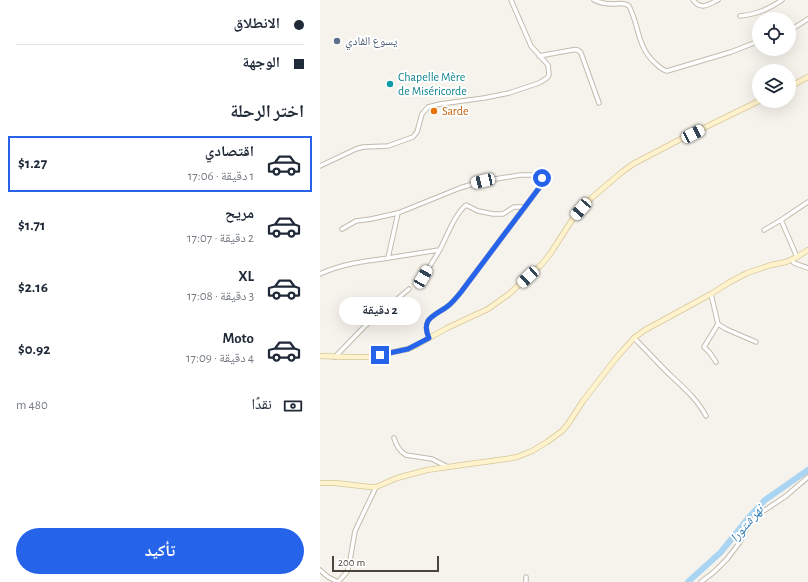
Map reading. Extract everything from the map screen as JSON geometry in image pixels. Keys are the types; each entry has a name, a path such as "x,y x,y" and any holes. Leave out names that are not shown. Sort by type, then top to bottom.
{"street":[{"path":"320,166 356,149 363,147 388,146 413,137 417,132 422,114 428,107 509,93 539,83 547,78 549,75 548,65 531,46 511,0"},
{"path":"594,0 601,3 624,3 629,6 644,51 663,70 667,71 731,52 752,44"},
{"path":"693,0 697,5 704,6 718,0"},
{"path":"740,16 761,12 782,0"},
{"path":"796,27 808,20"},
{"path":"539,56 575,49 580,51 599,103"},
{"path":"796,84 808,78"},
{"path":"320,356 359,357 380,355 408,349 448,328 488,310 509,294 542,264 572,220 586,203 633,164 752,104"},
{"path":"342,229 356,221 398,213 473,183 520,175 534,175 543,180 542,184 453,302 431,317 426,327 429,338"},
{"path":"764,230 808,202"},
{"path":"423,277 460,210 466,205 478,211 493,214 503,214 514,207 525,207"},
{"path":"388,258 398,213"},
{"path":"781,220 797,257"},
{"path":"320,274 362,262 439,250"},
{"path":"320,483 376,487 397,478 412,474 517,457 532,451 551,440 562,431 616,358 634,338 645,330 747,273 792,260 808,250"},
{"path":"792,260 794,263 808,268"},
{"path":"335,357 364,327 409,289"},
{"path":"711,294 718,324 726,330 756,342"},
{"path":"716,362 704,347 718,324"},
{"path":"634,338 689,393 701,406 706,416"},
{"path":"394,438 398,448 406,455 432,459 448,467"},
{"path":"701,582 727,559 740,542 756,516 786,496 808,477"},
{"path":"320,570 328,577 338,582 347,572 355,531 376,487"}],"waterway":[{"name":"نهر شتورا","path":"688,582 721,552 765,500 808,470"}],"place":[{"name":"يسوع الفادي","path":"337,41"},
{"name":"Chapelle Mère de Miséricorde","path":"390,84"},
{"name":"Sarde","path":"434,111"}],"route":[{"path":"380,355 412,348 429,338 426,327 431,317 453,302 461,292 542,184 542,178"}]}
